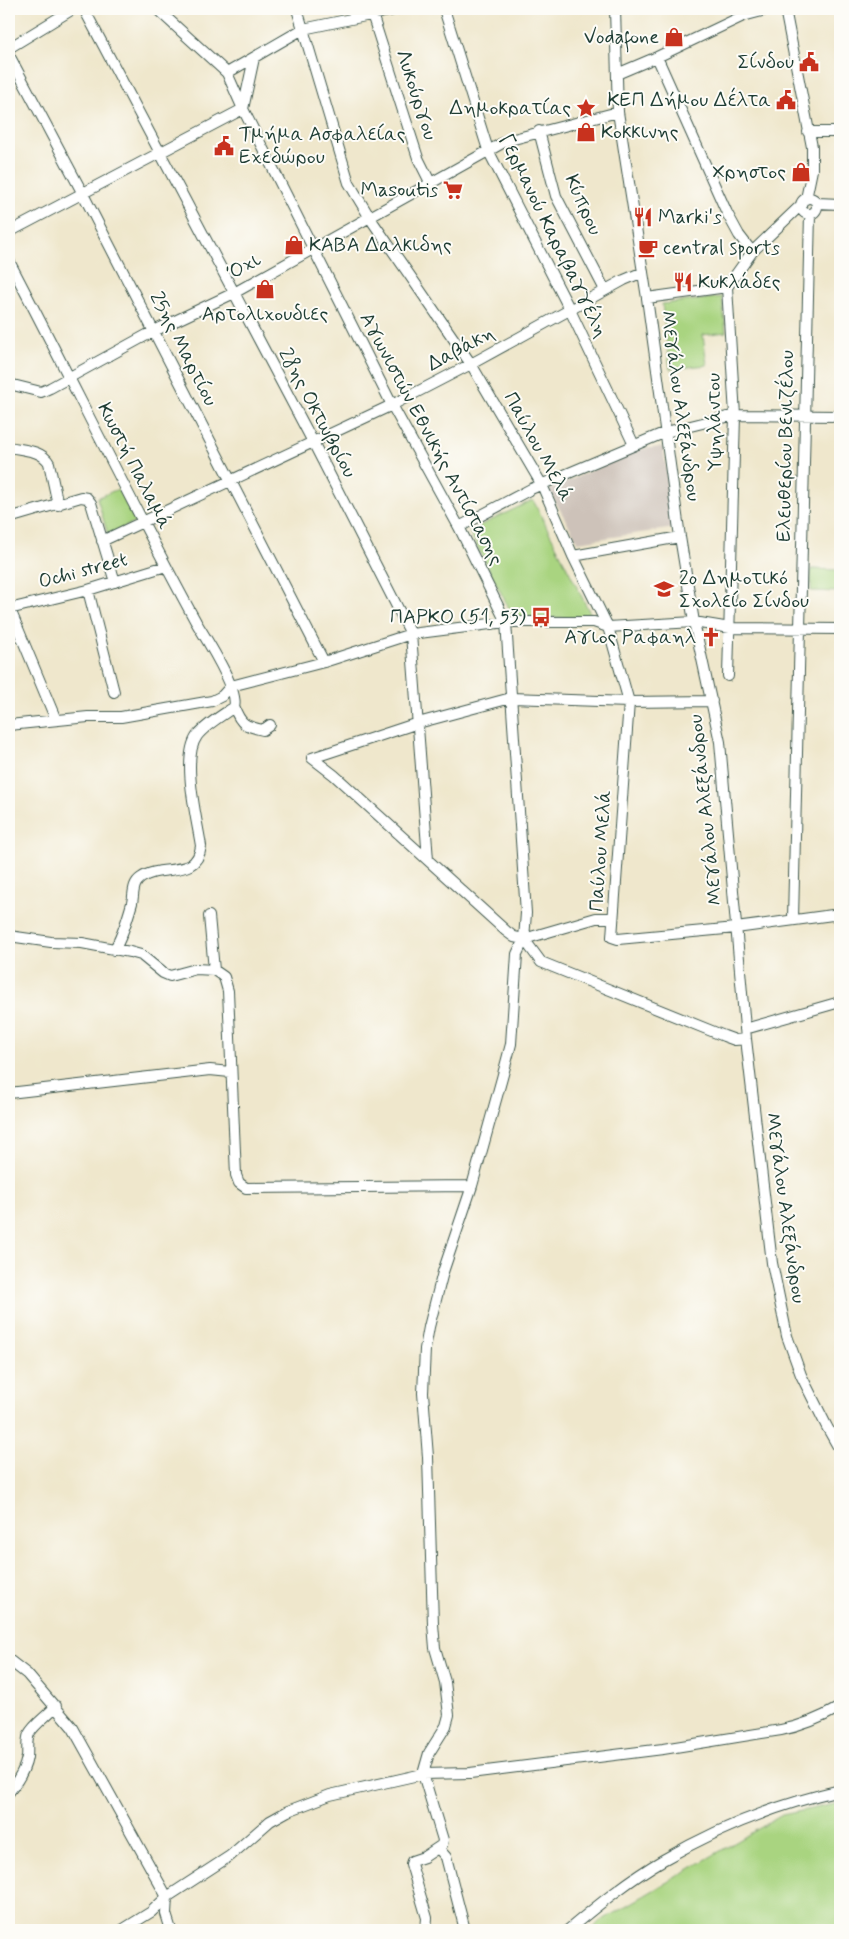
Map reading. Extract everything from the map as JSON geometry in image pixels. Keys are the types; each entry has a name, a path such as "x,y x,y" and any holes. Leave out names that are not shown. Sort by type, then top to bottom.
{"street":[{"path":"9,48 73,9"},
{"name":"28ης Οκτωβρίου","path":"84,9 313,442 410,634 428,860"},
{"name":"Αγωνιστών Εθνικής Αντίστασης","path":"157,9 227,73 243,109 392,405 459,527 506,622 526,913 524,939 517,954 510,1044 472,1186 444,1272 425,1349 423,1393 428,1457 433,1624 435,1648 445,1682 449,1715 446,1726 429,1753 423,1774"},
{"name":"Παύλου Μελά","path":"297,9 349,183 370,218 471,364 542,485 573,556 608,627 628,702 612,937 618,939 736,928"},
{"path":"227,73 304,29 399,9"},
{"name":"Γερμανού Καραβαγγέλη","path":"444,9 488,150 570,310 634,445"},
{"name":"Μεγάλου Αλεξάνδρου","path":"615,9 618,112 647,298 680,537 694,622 720,742 745,1034 772,1263 787,1336 801,1375 826,1428 840,1450"},
{"path":"617,74 743,16 765,9"},
{"path":"785,9 812,147 812,170 804,202 804,212 810,214 816,210 817,203"},
{"name":"Λυκούργου","path":"372,14 418,158 431,184"},
{"name":"25ης Μαρτίου","path":"9,54 324,662"},
{"path":"657,57 727,214 739,235 752,252"},
{"path":"9,232 243,109 254,58"},
{"path":"488,150 507,140 618,112"},
{"name":"Κύπρου","path":"539,131 556,196 605,290"},
{"path":"808,132 840,132"},
{"name":"Όχι","path":"9,384 41,392 70,378 154,331 234,293 431,184 488,150"},
{"path":"647,298 727,287 752,252 804,202 811,198 817,203 840,204"},
{"name":"Ελευθερίου Βενιζέλου","path":"793,919 810,214"},
{"name":"Κωστή Παλαμά","path":"9,261 142,522 231,686"},
{"name":"Δαβάκη","path":"102,541 392,405 605,290 643,272"},
{"name":"Υψηλάντου","path":"727,287 734,416 728,676"},
{"path":"459,527 542,485 666,432 734,416 840,416"},
{"path":"9,447 46,457 58,505"},
{"path":"9,518 81,497 87,498 91,503 115,582"},
{"path":"573,556 680,537"},
{"name":"Ochi street","path":"9,608 88,590 166,566"},
{"path":"88,590 114,692"},
{"path":"9,608 56,720"},
{"path":"9,725 88,717 121,718 212,701 222,696 231,686 324,662 410,634 506,622 594,622 608,627 694,622 730,628 840,628"},
{"path":"231,686 235,703 234,708 239,719 248,726 263,730 270,725"},
{"path":"614,922 610,918 596,918 524,939 514,937 312,758 418,723 511,698 628,702 712,701"},
{"path":"114,950 120,941 132,903 134,888 138,880 150,873 187,867 197,861 201,846 190,772 192,745 203,728 234,708"},
{"path":"736,928 840,914"},
{"path":"208,916 214,970"},
{"path":"9,936 52,942 82,943 141,955 163,973 170,976 196,969 214,970 224,977 227,983 236,1175 241,1186 246,1188 472,1186"},
{"path":"524,939 541,962 735,1040 745,1034 840,1002"},
{"path":"9,1093 210,1070 230,1072"},
{"path":"9,1660 27,1674 73,1728 167,1896 166,1914 171,1930"},
{"path":"9,1792 22,1772 27,1759 28,1737 32,1729 56,1706"},
{"path":"122,1930 151,1912 167,1896 208,1872 230,1856 270,1821 288,1811 330,1795 423,1774 470,1774 663,1749 745,1736 801,1726 820,1719 840,1707"},
{"path":"423,1774 443,1840 442,1845 424,1857 412,1861 411,1864 427,1918 426,1930"},
{"path":"568,1930 625,1886 663,1860 714,1834 766,1812 840,1790"},
{"path":"438,1848 446,1857 465,1930"}],"shaded area":[{"path":"663,447 675,528 578,542 549,490 638,449"}],"green space":[{"path":"722,297 726,332 703,335 707,365 670,369 662,304"},
{"path":"118,489 135,522 108,535 97,498"},
{"path":"533,500 592,617 514,618 469,531"},
{"path":"811,569 840,570 840,592 811,591"},
{"path":"840,1803 840,1930 592,1930 599,1922 782,1815"}],"place":[{"name":"Vodafone","path":"674,37"},
{"name":"Σίνδου","path":"809,62"},
{"name":"ΚΕΠ Δήμου Δέλτα","path":"786,100"},
{"name":"Δημοκρατίας","path":"586,108"},
{"name":"Κοκκινης","path":"586,132"},
{"name":"Τμήμα Ασφαλείας Εχεδώρου","path":"224,146"},
{"name":"Χρηστος","path":"801,172"},
{"name":"Masoutis","path":"453,190"},
{"name":"Marki's","path":"643,217"},
{"name":"ΚΑΒΑ Δαλκιδης","path":"294,245"},
{"name":"central sports","path":"648,248"},
{"name":"Κυκλάδες","path":"683,282"},
{"name":"Αρτολιχουδιες","path":"265,289"},
{"name":"2o Δημοτικό Σχολείο Σίνδου","path":"664,589"},
{"name":"ΠΑΡΚΟ (51, 53)","path":"541,617"},
{"name":"Αγιος Ραφαηλ","path":"711,637"}]}
